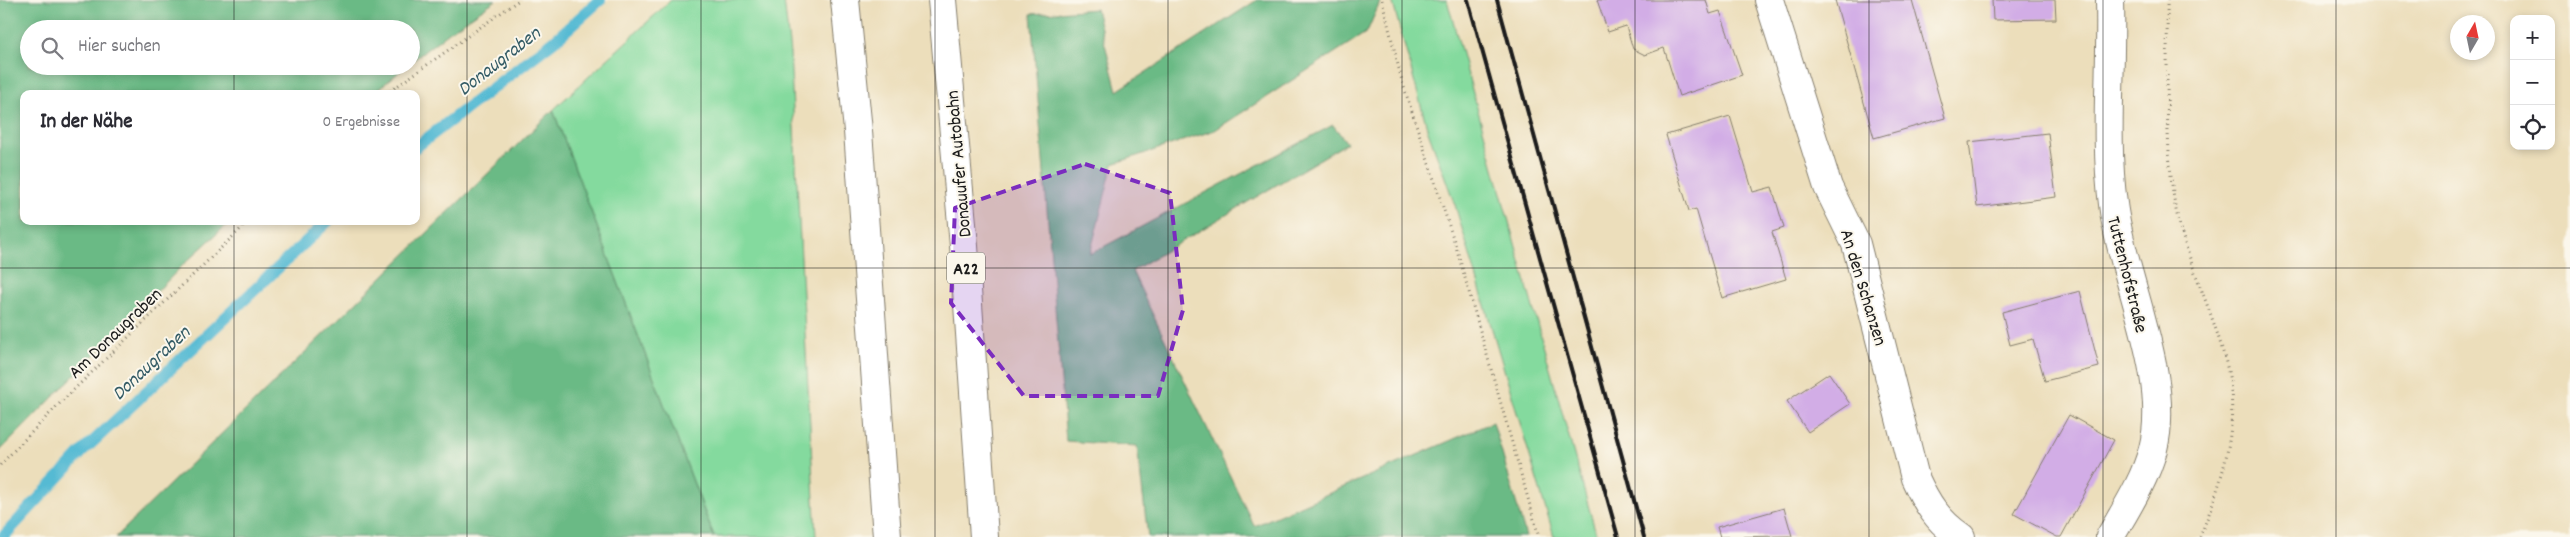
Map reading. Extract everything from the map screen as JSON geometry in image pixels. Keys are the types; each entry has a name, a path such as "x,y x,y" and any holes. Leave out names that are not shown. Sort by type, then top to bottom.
{"main road":[{"name":"Donauufer Autobahn","path":"942,0 964,246 984,537"},
{"name":"An den Schanzen","path":"1769,0 1828,187 1856,244 1915,478 1928,505 1948,529 1961,537"},
{"name":"Tuttenhofstraße","path":"2110,0 2110,170 2112,203 2117,232 2149,356 2157,414 2154,448 2141,481 2110,537"},
{"path":"845,5 858,131 887,537"}],"path":[{"path":"420,70 519,0"},
{"path":"1382,0 1402,81 1457,250 1539,537"},
{"path":"2167,0 2170,141 2175,202 2180,228 2228,372 2231,407 2228,457 2200,537"},
{"path":"392,90 413,75"},
{"name":"Am Donaugraben","path":"0,465 61,402 244,225"}],"highlighted area":[{"path":"1085,164 1170,193 1183,310 1158,396 1024,396 951,303 955,208"}],"green space":[{"path":"0,0 496,0 449,32 420,55 420,20 20,20 20,75 395,75 378,90 20,90 20,225 227,225 185,263 0,451"},
{"path":"671,0 784,0 790,53 816,537 714,537 553,110"},
{"path":"1257,0 1381,0 1367,32 1215,130 1113,164 1090,254 1333,125 1347,143 1132,271 1254,526 1493,422 1526,537 1148,537 1137,446 1066,441 1031,14 1096,9 1117,91"},
{"path":"1392,0 1447,0 1597,537 1554,537 1455,205 1428,131"},
{"path":"553,110 714,537 116,537"}],"building":[{"path":"1597,0 1706,0 1710,14 1720,11 1742,75 1679,96 1664,48 1645,55 1633,49 1626,26 1608,32"},
{"path":"1835,0 1912,0 1945,118 1874,138"},
{"path":"1992,0 2055,0 2056,19 1993,20"},
{"path":"1730,116 1753,192 1772,187 1784,228 1772,232 1786,279 1722,298 1696,209 1689,211 1666,135"},
{"path":"2048,133 2056,197 1977,207 1969,142"},
{"path":"2080,291 2099,367 2045,381 2033,339 2010,345 2002,312"},
{"path":"1829,373 1850,404 1808,432 1787,401"},
{"path":"2069,415 2114,440 2061,537 2057,537 2014,514"},
{"path":"1784,508 1792,536 1720,537 1717,527"}],"waterway":[{"name":"Donaugraben","path":"420,144 554,41 600,0"},
{"name":"Donaugraben","path":"3,537 82,452 324,225"}],"railway":[{"path":"1468,0 1618,537"},
{"path":"1497,0 1644,537"}]}
